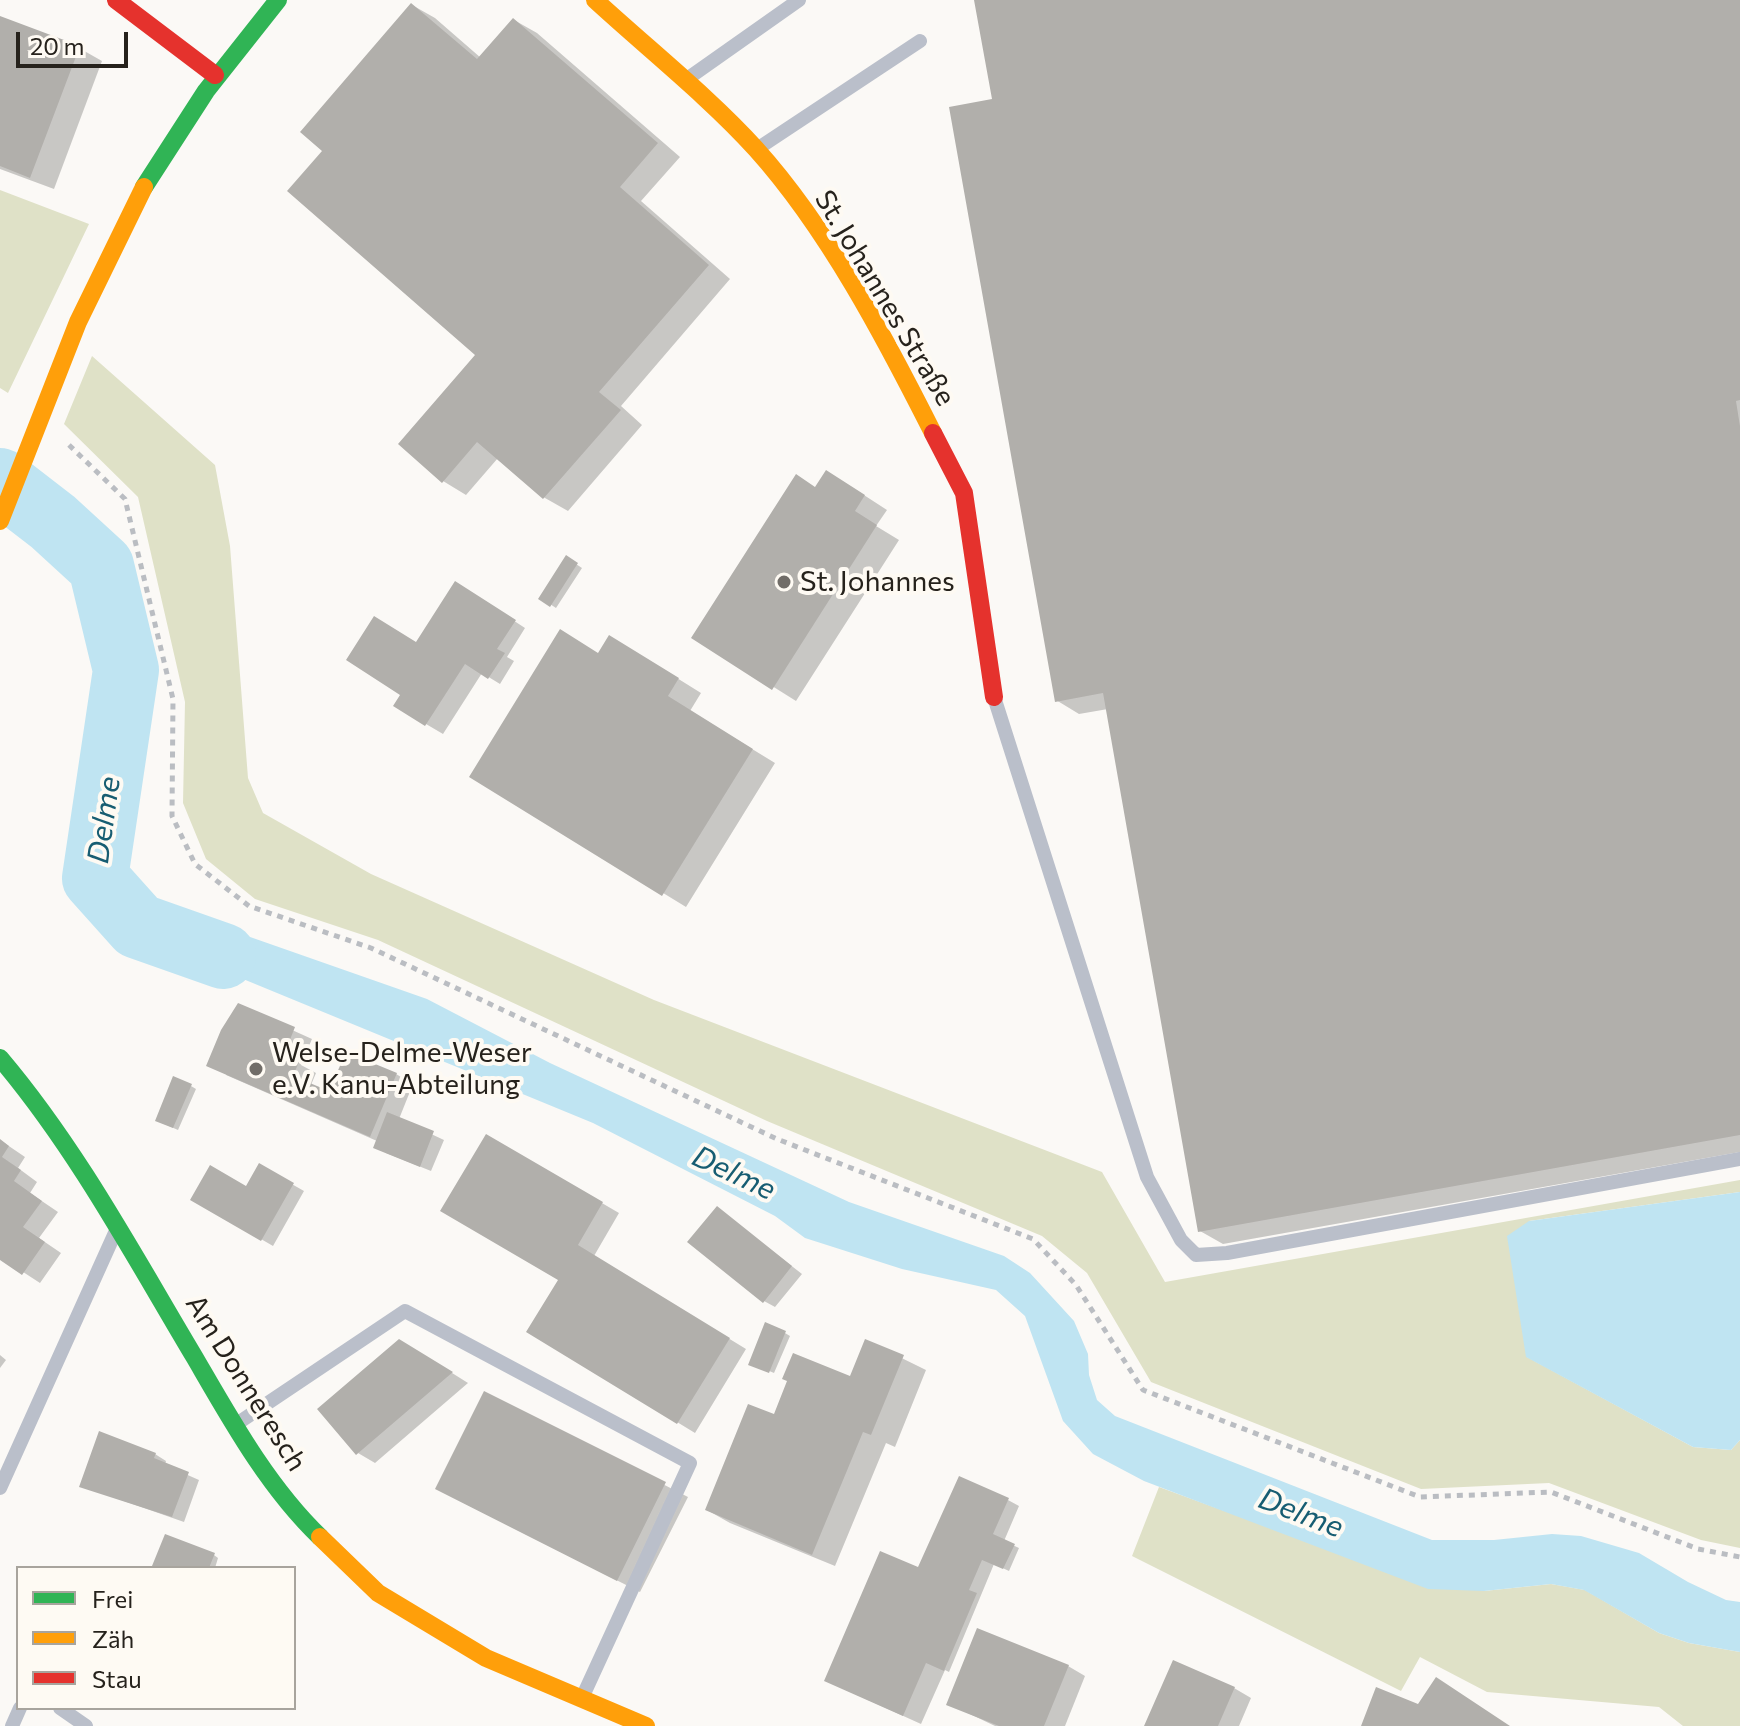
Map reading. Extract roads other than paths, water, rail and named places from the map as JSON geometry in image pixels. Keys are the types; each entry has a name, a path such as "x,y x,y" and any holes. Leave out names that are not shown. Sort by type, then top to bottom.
{"street":[{"path":"116,0 215,75"},
{"path":"0,521 107,257 158,163 215,75 278,0"},
{"name":"St. Johannes Straße","path":"595,0 756,149 817,230 868,312 964,493 994,697"},
{"name":"Am Donneresch","path":"0,1058 37,1102 118,1228 235,1426 308,1526 378,1593 486,1658 646,1726"}],"lane":[{"path":"683,81 799,0"},
{"path":"756,149 920,41"},
{"path":"994,697 1147,1177 1181,1240 1196,1255 1227,1253 1740,1159"},
{"path":"0,1488 118,1228"},
{"path":"235,1426 405,1311 690,1463 581,1700"},
{"path":"63,1710 86,1726"}],"water":[{"path":"138,926 233,931 427,999 550,1063 849,1202 1004,1256 1030,1273 1074,1321 1088,1354 1089,1375 1097,1400 1115,1416 1432,1540 1494,1540 1552,1534 1581,1536 1639,1553 1688,1582 1726,1600 1740,1602 1740,1652 1689,1643 1659,1633 1584,1590 1551,1584 1484,1591 1428,1589 1144,1481 1093,1454 1063,1421 1025,1316 996,1290 902,1269 805,1238 775,1216 593,1123 209,965"},
{"path":"1740,1192 1740,1440 1731,1450 1693,1447 1526,1357 1507,1236 1529,1221"}],"waterway":[{"name":"Delme","path":"0,481 53,522 101,566 126,670 95,878 138,926 223,956"}],"place":[{"name":"St. Johannes","path":"784,582"},
{"name":"Welse-Delme-Weser e.V. Kanu-Abteilung","path":"256,1069"}]}
